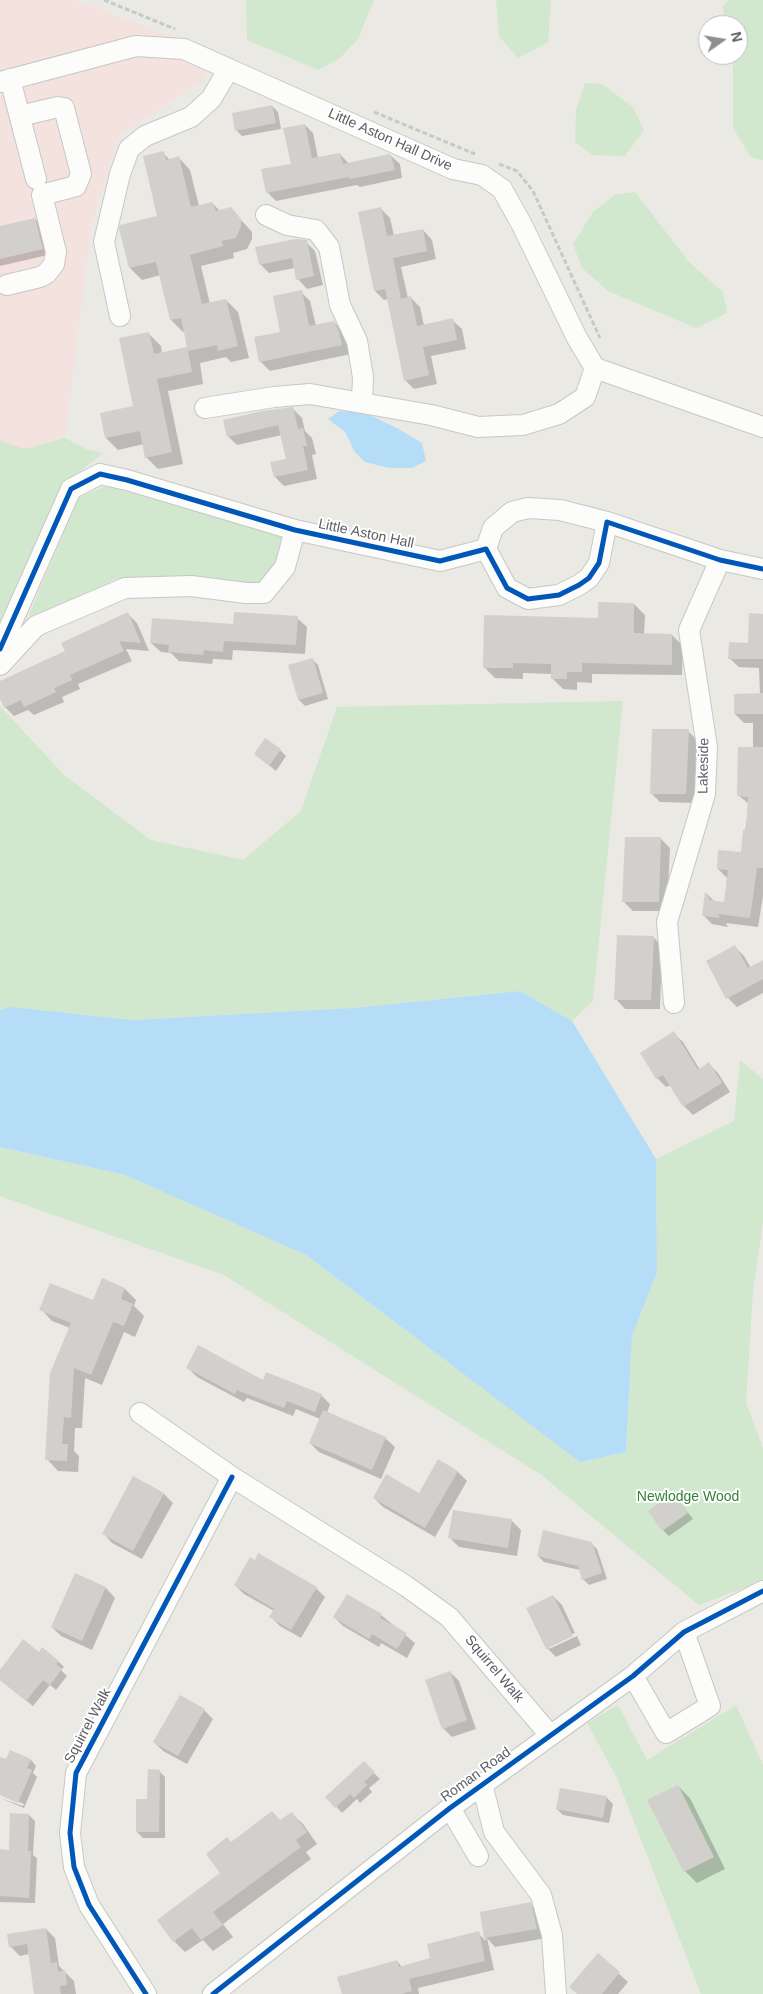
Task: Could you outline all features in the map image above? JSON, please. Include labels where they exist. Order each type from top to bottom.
[{"type":"street","name":"Little Aston Hall Drive","points":[[3,81],[136,46],[184,49],[453,169],[482,175],[502,189],[521,222],[573,330],[595,368]]},
{"type":"street","points":[[120,316],[104,242],[120,174],[129,149],[145,136],[191,117],[211,99],[229,69]]},
{"type":"street","points":[[3,81],[20,116],[36,179]]},
{"type":"street","points":[[7,285],[40,277],[47,273],[54,264],[56,252],[42,196],[76,186],[81,174],[64,108],[58,107],[20,116]]},
{"type":"street","points":[[266,215],[287,225],[316,230],[329,247],[340,304],[357,341],[363,377],[362,402]]},
{"type":"street","points":[[205,408],[274,397],[310,394],[431,415],[478,427],[523,425],[559,414],[585,397],[595,368],[763,427]]},
{"type":"street","name":"Little Aston Hall","points":[[0,649],[71,489],[100,474],[127,480],[295,530],[440,561],[486,549]]},
{"type":"street","points":[[607,522],[599,563],[589,578],[559,595],[528,598],[507,588],[486,549],[493,528],[512,512],[528,508],[560,510],[607,522],[720,560],[763,569]]},
{"type":"street","points":[[0,665],[36,626],[125,588],[191,586],[246,593],[264,593],[285,567],[295,530]]},
{"type":"street","name":"Lakeside","points":[[674,1003],[667,922],[705,794],[706,775],[707,747],[689,630],[720,560]]},
{"type":"street","name":"Squirrel Walk","points":[[140,1413],[232,1477],[406,1586],[449,1617],[550,1735]]},
{"type":"street","name":"Squirrel Walk","points":[[146,1994],[89,1904],[74,1867],[70,1833],[76,1773],[232,1477]]},
{"type":"street","name":"Roman Road","points":[[213,1994],[450,1808],[633,1676],[684,1632],[763,1591]]},
{"type":"street","points":[[633,1676],[666,1733],[710,1706],[684,1632]]},
{"type":"street","points":[[482,1784],[494,1832],[541,1895],[552,1935],[556,1994]]},
{"type":"street","points":[[450,1808],[478,1856]]},
{"type":"shaded area","points":[[0,0],[74,0],[208,50],[205,79],[118,136],[91,227],[65,438],[25,449],[0,441]]},
{"type":"green space","points":[[246,0],[374,0],[358,39],[340,58],[318,70],[247,40]]},
{"type":"green space","points":[[496,0],[551,0],[548,42],[518,58],[499,36]]},
{"type":"green space","points":[[730,0],[763,0],[763,160],[751,157],[733,128],[733,65],[748,65],[748,15],[725,15],[722,7]]},
{"type":"green space","points":[[585,83],[602,84],[633,107],[644,130],[625,156],[593,155],[575,142],[576,110]]},
{"type":"green space","points":[[635,192],[689,262],[723,292],[727,313],[696,328],[608,291],[582,268],[573,244],[593,212],[615,195]]},
{"type":"green space","points":[[65,438],[86,449],[103,453],[67,482],[7,608],[0,629],[0,441],[25,449]]},
{"type":"green space","points":[[107,486],[286,537],[273,571],[255,587],[181,578],[116,579],[34,618],[29,615],[79,497]]},
{"type":"green space","points":[[623,701],[593,1001],[572,1021],[520,991],[352,1008],[133,1020],[11,1007],[0,1010],[0,706],[64,775],[151,840],[243,860],[301,811],[337,707]]},
{"type":"green space","name":"Newlodge Wood","points":[[740,1060],[763,1079],[763,1222],[753,1291],[746,1403],[763,1448],[763,1581],[699,1605],[540,1474],[224,1275],[0,1196],[0,1147],[125,1175],[306,1255],[580,1462],[626,1452],[632,1336],[657,1272],[656,1159],[734,1121]]},
{"type":"green space","points":[[618,1705],[647,1760],[736,1705],[763,1765],[763,1994],[701,1994],[617,1778],[587,1723]]},
{"type":"water","points":[[339,411],[365,413],[397,428],[422,443],[426,461],[412,468],[389,468],[365,462],[355,452],[345,432],[328,419]]},
{"type":"water","points":[[520,991],[572,1021],[656,1159],[657,1272],[632,1336],[626,1452],[580,1462],[306,1255],[125,1175],[0,1147],[0,1010],[11,1007],[133,1020],[352,1008]]},
{"type":"building","points":[[272,105],[276,123],[235,131],[232,113]]},
{"type":"building","points":[[305,124],[312,158],[340,153],[343,164],[389,154],[391,155],[395,170],[266,193],[261,169],[291,164],[283,128]]},
{"type":"building","points":[[164,151],[166,160],[179,156],[191,207],[212,202],[216,211],[231,207],[241,219],[241,226],[236,238],[222,241],[223,246],[190,255],[202,304],[226,299],[238,346],[218,351],[217,345],[188,351],[192,372],[157,379],[172,452],[145,458],[140,431],[105,438],[100,413],[133,406],[119,338],[149,332],[154,354],[187,347],[181,318],[170,320],[156,262],[129,268],[119,229],[120,225],[157,216],[143,156]]},
{"type":"building","points":[[381,207],[387,236],[423,229],[427,251],[393,258],[401,299],[411,296],[417,326],[453,318],[457,340],[423,347],[429,375],[404,381],[385,289],[374,291],[358,212]]},
{"type":"building","points":[[35,218],[43,249],[0,259],[0,226]]},
{"type":"building","points":[[296,239],[307,240],[314,276],[296,280],[292,258],[259,265],[255,247]]},
{"type":"building","points":[[302,290],[309,326],[334,321],[342,345],[259,362],[254,337],[280,332],[273,296]]},
{"type":"building","points":[[293,407],[298,429],[303,428],[307,446],[303,446],[308,470],[274,477],[270,462],[286,459],[278,425],[227,437],[223,420],[262,411]]},
{"type":"building","points":[[598,602],[634,603],[634,633],[672,634],[672,665],[582,663],[582,672],[567,672],[567,679],[551,679],[551,664],[513,663],[513,668],[483,668],[484,615],[598,618]]},
{"type":"building","points":[[128,612],[141,643],[119,641],[124,651],[70,675],[72,680],[54,688],[56,692],[24,707],[21,700],[4,708],[0,699],[0,681],[65,651],[61,643]]},
{"type":"building","points":[[234,612],[298,616],[296,645],[224,641],[223,652],[204,650],[203,655],[168,652],[169,645],[150,643],[152,618],[233,624]]},
{"type":"building","points":[[749,613],[763,614],[763,659],[728,659],[729,642],[748,643]]},
{"type":"building","points":[[313,658],[323,693],[298,700],[288,665]]},
{"type":"building","points":[[763,693],[763,714],[734,714],[734,694]]},
{"type":"building","points":[[652,729],[689,729],[686,794],[650,794]]},
{"type":"building","points":[[265,738],[281,749],[269,766],[254,754]]},
{"type":"building","points":[[738,747],[763,747],[763,868],[757,868],[750,918],[718,914],[720,918],[702,916],[705,891],[710,900],[724,902],[728,870],[717,869],[718,850],[741,852],[743,830],[746,830],[748,797],[737,796]]},
{"type":"building","points":[[625,837],[661,837],[659,902],[622,902]]},
{"type":"building","points":[[617,935],[654,936],[651,1000],[614,1000]]},
{"type":"building","points":[[735,945],[748,968],[763,960],[763,979],[726,999],[706,961]]},
{"type":"building","points":[[674,1031],[698,1070],[709,1062],[722,1083],[683,1107],[663,1075],[656,1079],[640,1053]]},
{"type":"building","points":[[102,1278],[125,1288],[121,1299],[133,1304],[124,1326],[113,1322],[91,1375],[74,1368],[71,1418],[64,1417],[62,1444],[68,1444],[67,1461],[45,1460],[50,1373],[71,1323],[39,1310],[50,1283],[93,1300]]},
{"type":"building","points":[[198,1345],[263,1380],[266,1372],[322,1394],[315,1412],[287,1401],[284,1408],[237,1390],[235,1394],[186,1368]]},
{"type":"building","points":[[323,1410],[386,1437],[372,1470],[309,1443]]},
{"type":"building","points":[[438,1459],[458,1471],[425,1528],[373,1498],[386,1474],[419,1493]]},
{"type":"building","points":[[133,1476],[164,1493],[133,1551],[102,1534]]},
{"type":"building","points":[[674,1493],[688,1513],[662,1531],[648,1511]]},
{"type":"building","points":[[453,1510],[512,1519],[508,1548],[448,1538]]},
{"type":"building","points":[[543,1530],[592,1542],[602,1573],[582,1580],[578,1566],[537,1556]]},
{"type":"building","points":[[258,1553],[317,1587],[291,1630],[269,1617],[274,1609],[234,1585],[250,1557],[255,1560]]},
{"type":"building","points":[[75,1573],[106,1587],[82,1641],[51,1627]]},
{"type":"building","points":[[347,1594],[382,1614],[380,1618],[407,1633],[397,1649],[372,1634],[369,1639],[333,1617]]},
{"type":"building","points":[[553,1595],[573,1636],[546,1649],[526,1608]]},
{"type":"building","points":[[23,1639],[39,1652],[42,1647],[59,1661],[56,1664],[62,1669],[50,1685],[43,1680],[26,1701],[0,1680],[0,1670]]},
{"type":"building","points":[[450,1671],[467,1720],[442,1729],[425,1680]]},
{"type":"building","points":[[180,1695],[205,1709],[178,1756],[153,1742]]},
{"type":"building","points":[[10,1750],[31,1759],[27,1768],[32,1770],[18,1803],[0,1795],[0,1757],[6,1759]]},
{"type":"building","points":[[364,1761],[375,1772],[364,1782],[367,1785],[354,1798],[350,1794],[335,1808],[325,1797]]},
{"type":"building","points":[[148,1769],[160,1770],[159,1832],[136,1832],[136,1799],[147,1799]]},
{"type":"building","points":[[678,1785],[714,1857],[684,1872],[647,1800]]},
{"type":"building","points":[[560,1788],[607,1796],[603,1818],[556,1809]]},
{"type":"building","points":[[272,1811],[280,1820],[292,1812],[307,1832],[296,1840],[301,1847],[213,1912],[223,1925],[201,1940],[192,1928],[173,1942],[157,1920],[220,1873],[206,1854],[227,1837],[231,1842]]},
{"type":"building","points":[[10,1813],[29,1814],[28,1851],[31,1851],[29,1898],[0,1896],[0,1849],[9,1850]]},
{"type":"building","points":[[531,1902],[537,1929],[484,1938],[480,1912]]},
{"type":"building","points":[[46,1928],[51,1963],[57,1962],[58,1972],[65,1970],[67,1985],[60,1986],[61,1994],[34,1994],[27,1944],[9,1947],[7,1934]]},
{"type":"building","points":[[479,1931],[485,1961],[409,1979],[412,1991],[401,1994],[342,1994],[337,1977],[397,1960],[399,1967],[430,1958],[427,1944]]},
{"type":"building","points":[[598,1953],[620,1972],[602,1994],[577,1994],[569,1987]]},
{"type":"cycle path","points":[[0,649],[71,489],[100,474],[127,480],[295,530],[440,561],[486,549],[507,588],[528,599],[559,595],[589,578],[599,563],[607,522],[720,560],[763,569]]},
{"type":"cycle path","points":[[146,1994],[89,1905],[74,1867],[70,1833],[76,1773],[232,1477]]},
{"type":"cycle path","points":[[213,1994],[450,1808],[633,1676],[684,1632],[763,1591]]}]
